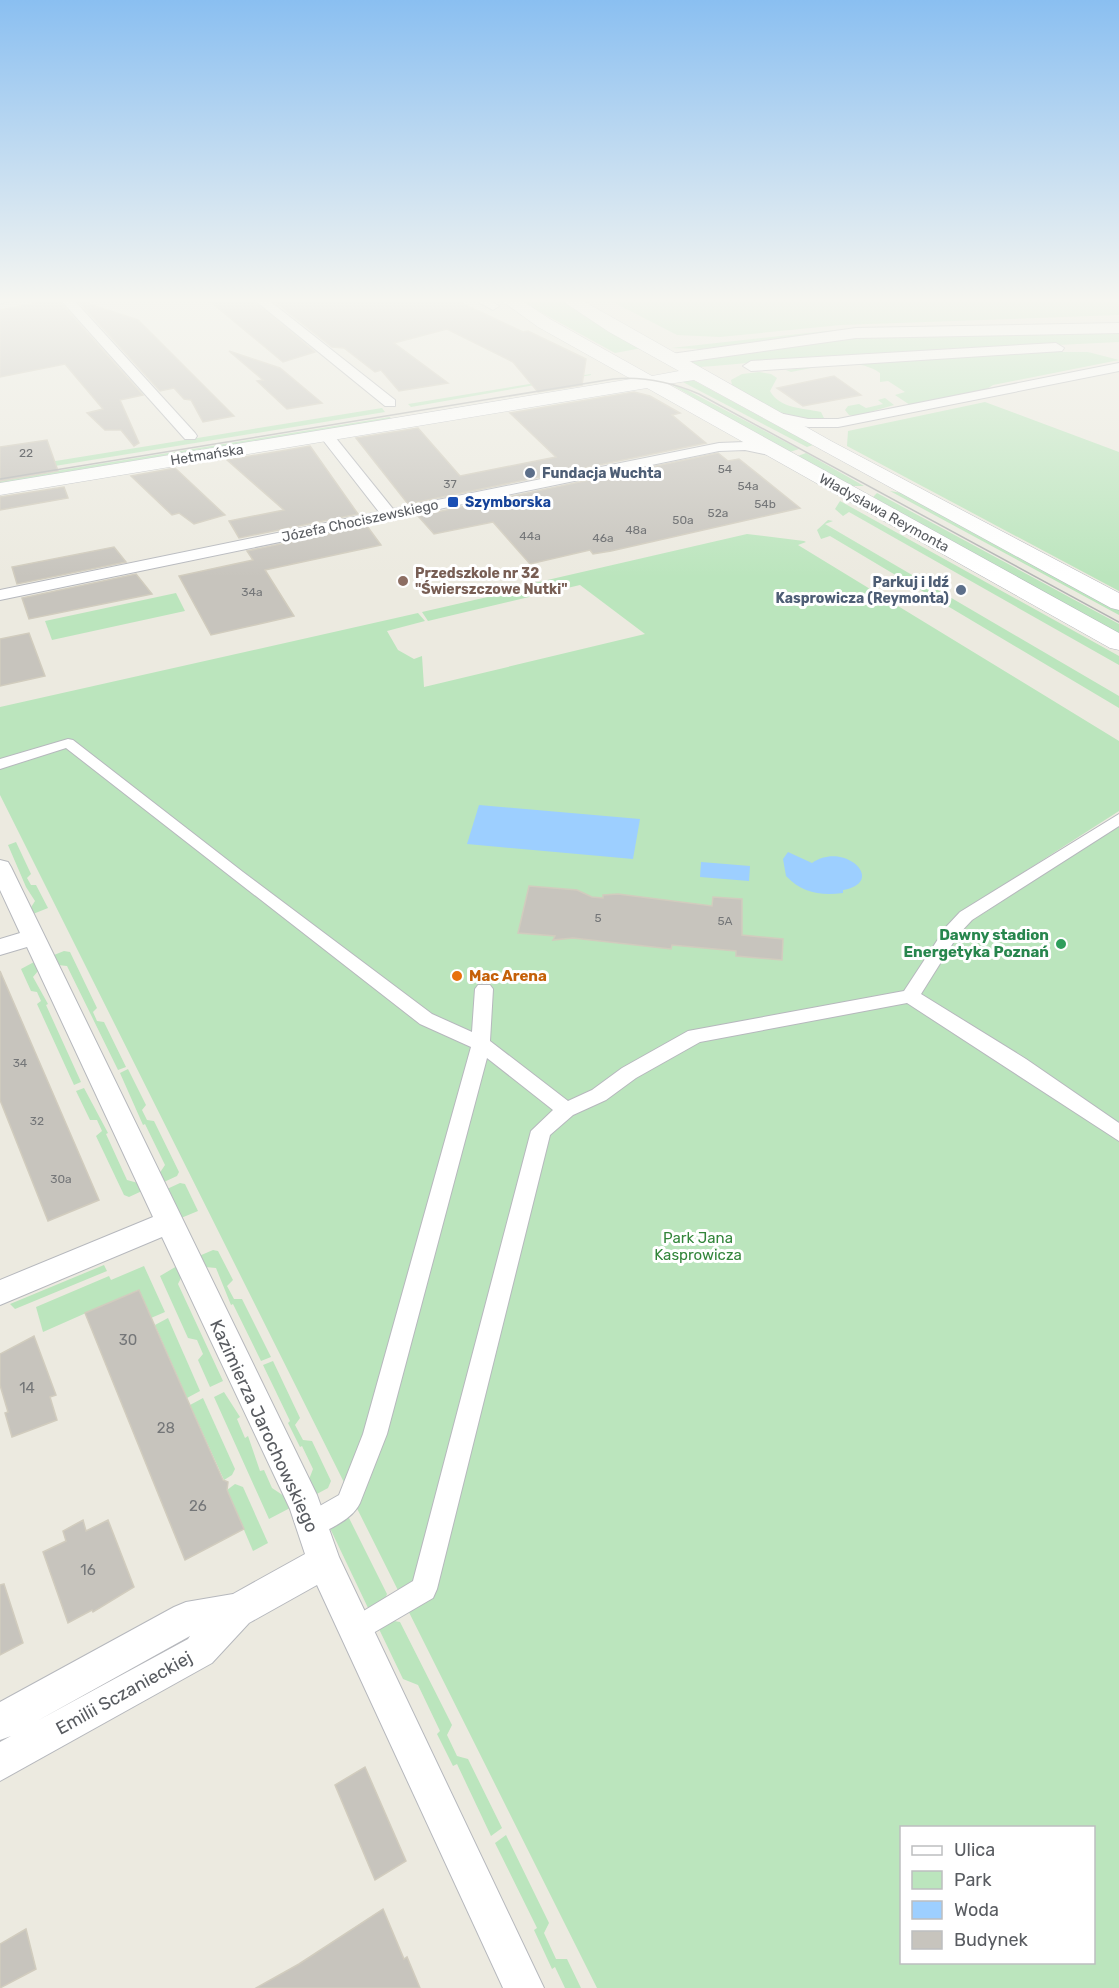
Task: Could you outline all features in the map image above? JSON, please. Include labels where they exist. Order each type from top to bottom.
[{"type":"main road","name":"Hetmańska","points":[[0,489],[408,422],[558,391]]},
{"type":"main road","name":"Władysława Reymonta","points":[[688,391],[731,427],[1119,643]]},
{"type":"main road","name":"Władysława Reymonta","points":[[728,391],[1119,603]]},
{"type":"main road","points":[[367,407],[413,400]]},
{"type":"main road","points":[[390,403],[408,422]]},
{"type":"main road","name":"Hetmańska","points":[[168,439],[210,432]]},
{"type":"main road","points":[[850,493],[882,486],[887,479]]},
{"type":"street","points":[[149,391],[190,436]]},
{"type":"street","points":[[375,391],[390,403]]},
{"type":"street","points":[[774,416],[808,423],[838,423],[1000,391]]},
{"type":"street","points":[[820,442],[817,438],[819,431],[838,423]]},
{"type":"street","points":[[719,447],[734,439],[736,435],[731,427]]},
{"type":"street","points":[[326,435],[389,515]]},
{"type":"street","name":"Józefa Chociszewskiego","points":[[0,595],[719,447],[745,446],[774,452]]},
{"type":"street","points":[[0,764],[69,743],[237,876],[426,1019],[481,1044],[566,1110]]},
{"type":"street","points":[[910,996],[952,931],[966,916],[1119,819]]},
{"type":"street","name":"Kazimierza Jarochowskiego","points":[[0,867],[311,1524],[324,1562],[524,1988]]},
{"type":"street","points":[[0,946],[33,938]]},
{"type":"street","points":[[311,1524],[348,1503],[375,1434],[481,1044],[484,989]]},
{"type":"street","points":[[356,1630],[424,1589],[541,1131],[566,1110],[599,1095],[629,1073],[695,1036],[910,996],[1018,1064],[1119,1133]]},
{"type":"street","points":[[0,1293],[169,1222]]},
{"type":"street","name":"Emilii Sczanieckiej","points":[[0,1762],[200,1651],[237,1611],[324,1562]]},
{"type":"street","name":"Emilii Sczanieckiej","points":[[0,1722],[186,1619],[237,1611]]},
{"type":"green space","points":[[489,391],[502,391],[411,407],[408,404]]},
{"type":"green space","points":[[682,391],[688,391],[799,449],[787,453]]},
{"type":"green space","points":[[700,391],[713,391],[813,445],[807,447]]},
{"type":"green space","points":[[741,391],[770,391],[780,401],[792,407],[821,412],[824,418],[801,420],[764,405]]},
{"type":"green space","points":[[903,391],[984,391],[910,405],[895,395],[905,392]]},
{"type":"green space","points":[[885,398],[894,405],[856,416],[849,415],[845,410],[848,406],[859,404],[866,408],[883,404],[878,400]]},
{"type":"green space","points":[[985,402],[1119,452],[1119,591],[847,446],[848,431]]},
{"type":"green space","points":[[382,408],[385,412],[0,475],[0,470]]},
{"type":"green space","points":[[390,417],[392,421],[0,485],[0,480]]},
{"type":"green space","points":[[806,453],[864,486],[849,486],[795,457]]},
{"type":"green space","points":[[890,491],[902,493],[1119,610],[1119,615]]},
{"type":"green space","points":[[877,493],[1119,624],[1119,636],[873,497]]},
{"type":"green space","points":[[840,501],[1119,656],[1119,665],[849,512],[843,516],[835,509]]},
{"type":"green space","points":[[828,520],[833,521],[825,524],[1119,696],[1119,708],[830,536],[821,539],[817,530]]},
{"type":"green space","name":"Park Jana Kasprowicza","points":[[747,534],[804,541],[806,542],[798,545],[1119,741],[1119,811],[958,914],[970,922],[1119,825],[1119,1988],[597,1988],[0,795],[0,707],[418,613],[425,621],[387,631],[398,650],[414,659],[422,656],[424,687],[645,634],[580,585],[428,621],[422,612],[505,593],[517,587]]},
{"type":"green space","points":[[176,593],[185,611],[52,640],[45,621]]},
{"type":"green space","points":[[16,842],[31,874],[27,878],[31,885],[36,885],[48,908],[33,914],[30,909],[35,901],[26,887],[8,845]]},
{"type":"green space","points":[[64,951],[70,952],[97,1008],[93,1012],[97,1021],[104,1022],[126,1067],[118,1070],[67,966],[58,965],[54,955]]},
{"type":"green space","points":[[34,962],[38,971],[33,977],[48,1004],[46,1005],[81,1082],[74,1085],[37,1004],[41,1001],[37,992],[31,991],[21,969]]},
{"type":"green space","points":[[128,1069],[146,1105],[142,1110],[147,1120],[154,1121],[179,1172],[177,1176],[164,1182],[159,1174],[165,1165],[145,1124],[143,1125],[120,1073]]},
{"type":"green space","points":[[84,1088],[108,1133],[106,1134],[127,1180],[138,1183],[142,1191],[129,1197],[124,1195],[96,1136],[102,1131],[97,1120],[90,1120],[76,1091]]},
{"type":"green space","points":[[180,1183],[185,1184],[198,1211],[181,1218],[167,1189]]},
{"type":"green space","points":[[213,1250],[218,1251],[233,1280],[227,1286],[234,1299],[242,1299],[271,1357],[261,1361],[233,1304],[231,1305],[216,1268],[205,1267],[199,1256]]},
{"type":"green space","points":[[104,1265],[107,1271],[15,1309],[10,1304]]},
{"type":"green space","points":[[144,1266],[165,1312],[151,1318],[138,1290],[43,1332],[36,1307],[109,1276],[111,1280]]},
{"type":"green space","points":[[177,1266],[182,1276],[178,1284],[223,1381],[210,1387],[198,1360],[203,1354],[197,1340],[188,1338],[160,1276]]},
{"type":"green space","points":[[168,1318],[200,1391],[187,1398],[155,1325]]},
{"type":"green space","points":[[273,1361],[300,1418],[295,1425],[303,1440],[312,1441],[331,1481],[328,1488],[315,1495],[308,1482],[313,1469],[288,1423],[290,1421],[263,1365]]},
{"type":"green space","points":[[224,1392],[240,1417],[237,1419],[245,1438],[248,1436],[260,1471],[264,1470],[272,1488],[284,1496],[290,1508],[269,1519],[214,1397]]},
{"type":"green space","points":[[203,1398],[235,1469],[232,1475],[224,1480],[190,1405]]},
{"type":"green space","points":[[235,1484],[243,1487],[268,1543],[253,1551],[227,1490]]},
{"type":"green space","points":[[347,1514],[387,1594],[384,1601],[369,1610],[328,1524]]},
{"type":"green space","points":[[394,1621],[400,1622],[452,1725],[447,1735],[457,1756],[468,1759],[502,1828],[491,1836],[457,1764],[453,1766],[437,1734],[440,1731],[418,1685],[403,1679],[379,1629]]},
{"type":"green space","points":[[506,1835],[549,1923],[544,1933],[556,1959],[567,1959],[581,1988],[565,1988],[555,1967],[552,1969],[534,1930],[537,1928],[495,1843]]},
{"type":"water","points":[[479,805],[640,819],[633,859],[467,844]]},
{"type":"water","points":[[788,852],[812,863],[824,857],[837,856],[848,859],[861,872],[862,879],[856,886],[843,890],[843,893],[827,894],[805,890],[786,876],[783,859]]},
{"type":"water","points":[[701,862],[750,866],[749,881],[700,877]]},
{"type":"building","points":[[88,391],[139,391],[143,395],[120,400],[139,443],[134,446],[121,430],[105,430],[87,413],[103,409]]},
{"type":"building","points":[[177,391],[209,391],[234,416],[203,422],[191,400],[184,399]]},
{"type":"building","points":[[267,391],[307,391],[322,403],[287,409]]},
{"type":"building","points":[[781,391],[855,391],[861,395],[803,406]]},
{"type":"building","points":[[634,392],[650,396],[680,413],[672,415],[706,443],[408,504],[356,438],[418,428],[460,476],[556,457],[510,413]]},
{"type":"building","points":[[47,440],[58,471],[0,481],[0,447]]},
{"type":"building","points":[[310,446],[358,514],[239,538],[229,521],[284,510],[227,460]]},
{"type":"building","points":[[718,453],[728,461],[739,459],[800,508],[611,551],[593,554],[590,550],[530,564],[493,522],[434,534],[418,516]]},
{"type":"building","points":[[175,468],[225,515],[194,524],[179,513],[172,515],[131,476]]},
{"type":"building","points":[[64,487],[68,498],[0,510],[0,497]]},
{"type":"building","points":[[367,526],[381,545],[265,570],[294,616],[211,635],[179,576],[253,560],[247,551]]},
{"type":"building","points":[[114,547],[126,562],[17,584],[12,567]]},
{"type":"building","points":[[136,574],[152,594],[29,619],[22,598]]},
{"type":"building","points":[[29,633],[45,676],[0,686],[0,639]]},
{"type":"building","points":[[529,886],[577,890],[592,897],[603,898],[603,895],[618,894],[712,906],[713,897],[742,899],[742,935],[783,939],[782,960],[736,956],[736,951],[672,945],[671,949],[573,938],[553,940],[555,936],[518,933]]},
{"type":"building","points":[[0,971],[99,1200],[48,1221],[0,1100]]},
{"type":"building","points":[[139,1290],[223,1480],[228,1482],[227,1490],[244,1529],[185,1560],[85,1313]]},
{"type":"building","points":[[34,1336],[56,1395],[50,1397],[57,1420],[12,1437],[0,1385],[0,1354]]},
{"type":"building","points":[[83,1520],[86,1531],[108,1520],[134,1587],[93,1612],[92,1610],[68,1623],[43,1552],[66,1541],[63,1531]]},
{"type":"building","points":[[4,1584],[23,1643],[0,1655],[0,1585]]},
{"type":"building","points":[[365,1767],[406,1861],[375,1880],[335,1785]]},
{"type":"building","points":[[383,1909],[404,1959],[407,1957],[420,1988],[256,1988],[299,1964]]},
{"type":"building","points":[[26,1929],[36,1969],[0,1988],[0,1944]]},
{"type":"tram line","points":[[0,479],[541,391]]},
{"type":"tram line","points":[[691,391],[1119,622]]},
{"type":"place","name":"Fundacja Wuchta","points":[[530,473]]},
{"type":"place","name":"Szymborska","points":[[453,502]]},
{"type":"place","name":"Przedszkole nr 32 \"Świerszczowe Nutki\"","points":[[403,581]]},
{"type":"place","name":"Parkuj i Idź Kasprowicza (Reymonta)","points":[[961,590]]},
{"type":"place","name":"Dawny stadion Energetyka Poznań","points":[[1061,944]]},
{"type":"place","name":"Mac Arena","points":[[457,976]]}]
